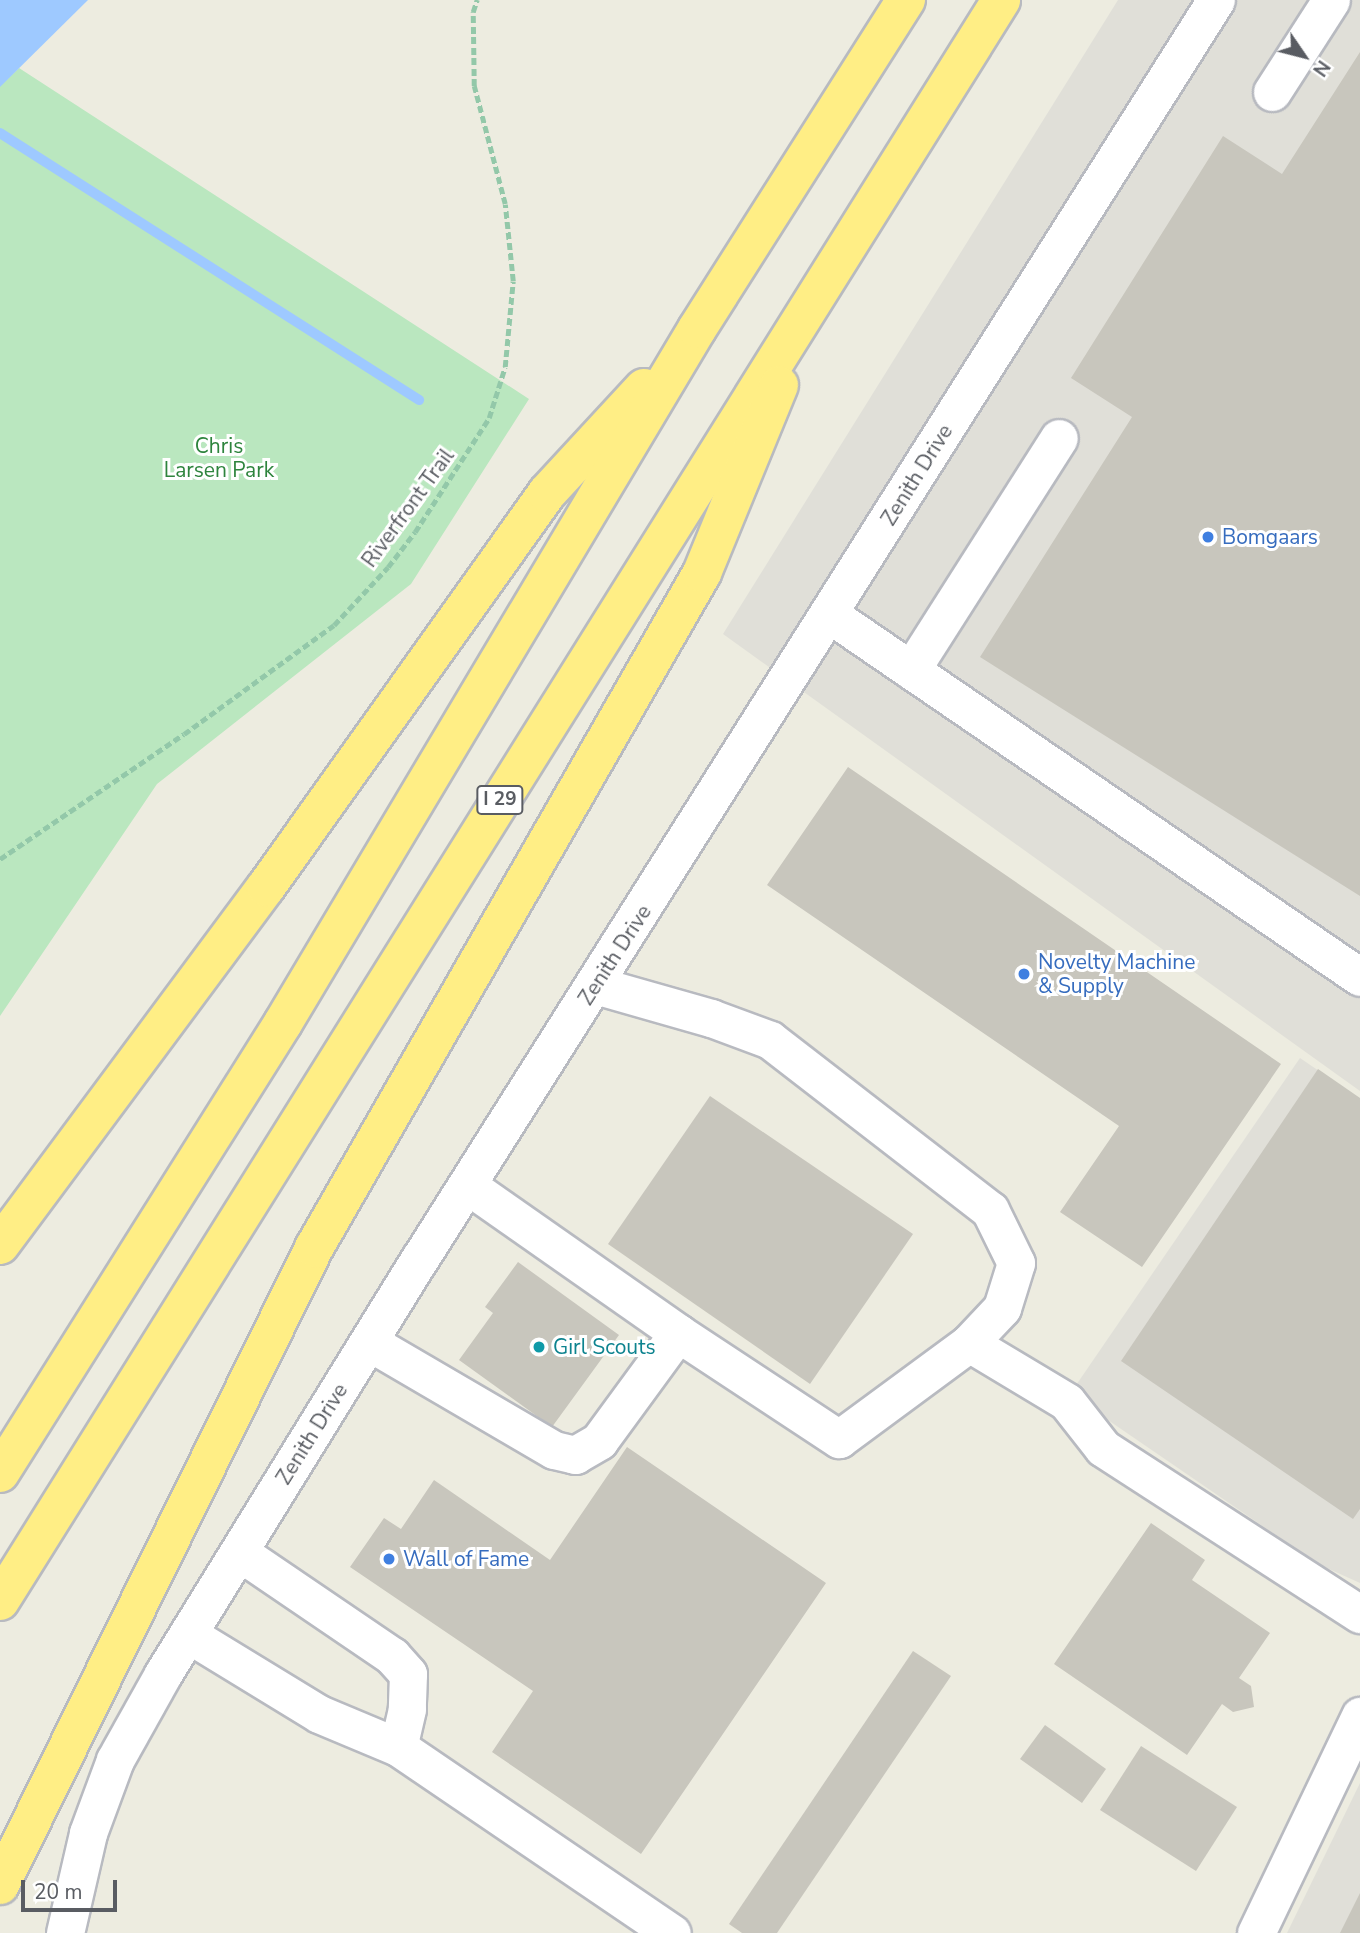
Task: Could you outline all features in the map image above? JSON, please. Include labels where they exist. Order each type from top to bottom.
[{"type":"highway","points":[[0,1473],[283,1023],[698,329],[905,0]]},
{"type":"highway","name":"I 29","points":[[0,1601],[1001,0]]},
{"type":"highway","points":[[0,1885],[314,1248],[702,573],[820,286]]},
{"type":"highway","points":[[0,1245],[266,887],[547,493],[698,329]]},
{"type":"street","name":"Zenith Drive","points":[[65,1933],[88,1833],[115,1760],[188,1634],[467,1185],[1216,0]]},
{"type":"street","points":[[1272,92],[1331,0]]},
{"type":"street","points":[[911,670],[1059,438]]},
{"type":"street","points":[[830,614],[1360,977]]},
{"type":"street","points":[[467,1185],[678,1333],[839,1439],[968,1343],[1002,1308],[1016,1263],[990,1210],[769,1040],[711,1018],[595,985]]},
{"type":"street","points":[[369,1342],[554,1450],[575,1455],[599,1441],[678,1333]]},
{"type":"street","points":[[968,1343],[1067,1402],[1103,1448],[1360,1614]]},
{"type":"street","points":[[239,1552],[392,1656],[408,1674],[407,1709],[398,1747]]},
{"type":"street","points":[[188,1634],[319,1714],[398,1747],[672,1933]]},
{"type":"street","points":[[1256,1933],[1360,1716]]},
{"type":"path","name":"Riverfront Trail","points":[[0,859],[184,734],[334,625],[401,549],[489,418],[505,367],[513,281],[505,204],[474,86],[473,12],[477,0]]},
{"type":"shaded area","points":[[1118,0],[1360,0],[1360,1091],[723,634]]},
{"type":"shaded area","points":[[1300,1058],[1360,1099],[1360,1583],[1318,1564],[1070,1394]]},
{"type":"shaded area","points":[[1360,1783],[1360,1933],[1287,1933]]},
{"type":"green space","name":"Chris Larsen Park","points":[[19,68],[529,399],[411,584],[157,784],[0,1016],[0,86]]},
{"type":"water","points":[[0,0],[88,0],[0,87]]},
{"type":"building","name":"Bomgaars","points":[[1360,52],[1360,896],[980,657],[1132,417],[1071,378],[1223,136],[1282,174]]},
{"type":"building","name":"Novelty Machine & Supply","points":[[848,767],[1281,1064],[1142,1267],[1060,1212],[1119,1126],[767,885]]},
{"type":"building","points":[[1318,1069],[1360,1098],[1360,1509],[1353,1519],[1121,1361]]},
{"type":"building","points":[[710,1096],[913,1234],[810,1384],[608,1244]]},
{"type":"building","name":"Girl Scouts","points":[[518,1262],[619,1335],[552,1427],[459,1360],[493,1313],[485,1307]]},
{"type":"building","points":[[627,1447],[826,1583],[641,1854],[492,1752],[533,1691],[350,1567],[384,1518],[401,1529],[434,1480],[550,1560]]},
{"type":"building","points":[[1151,1523],[1205,1560],[1192,1580],[1270,1633],[1239,1678],[1251,1686],[1254,1707],[1233,1712],[1222,1704],[1187,1755],[1054,1664]]},
{"type":"building","points":[[913,1651],[951,1676],[777,1933],[742,1933],[729,1924]]},
{"type":"building","points":[[1045,1725],[1106,1769],[1082,1803],[1020,1759]]},
{"type":"building","points":[[1141,1746],[1237,1807],[1196,1871],[1100,1810]]},
{"type":"building","points":[[1360,1893],[1360,1933],[1340,1933]]},
{"type":"waterway","points":[[0,133],[419,400]]},
{"type":"place","name":"Bomgaars","points":[[1208,537]]},
{"type":"place","name":"Novelty Machine & Supply","points":[[1024,974]]},
{"type":"place","name":"Girl Scouts","points":[[539,1347]]},
{"type":"place","name":"Wall of Fame","points":[[389,1559]]}]
